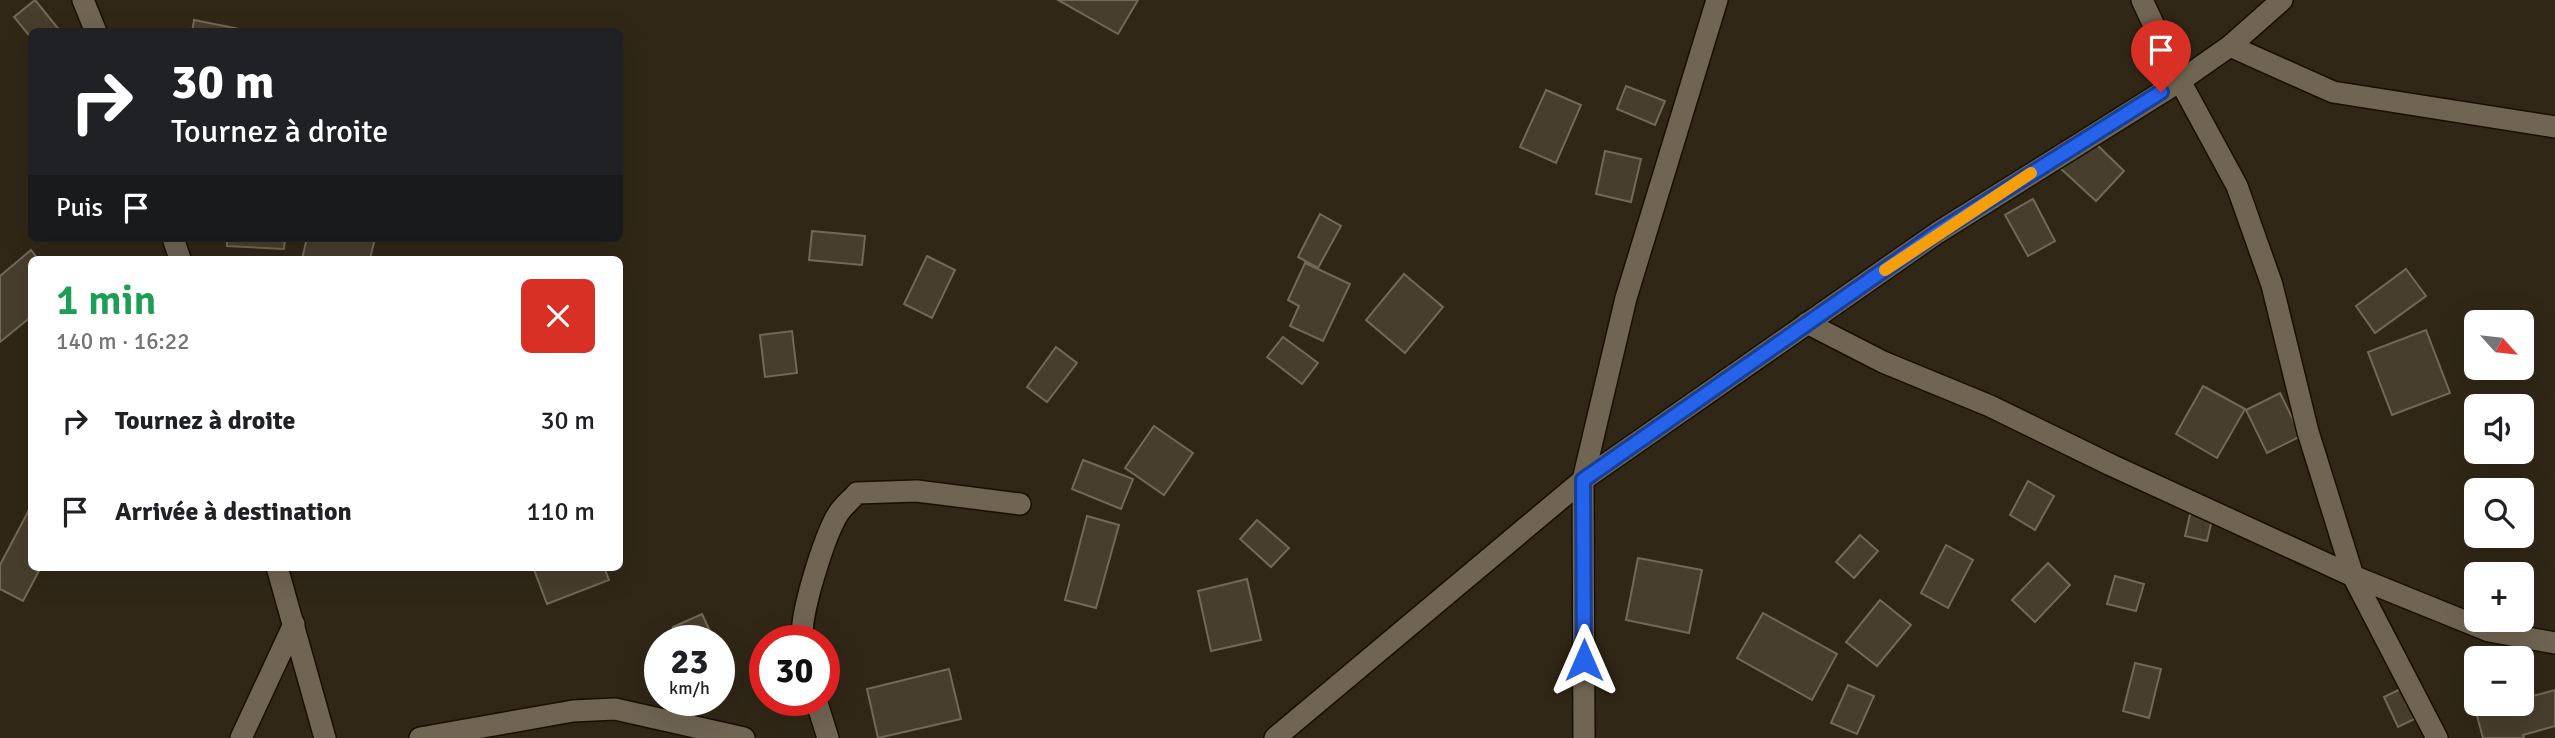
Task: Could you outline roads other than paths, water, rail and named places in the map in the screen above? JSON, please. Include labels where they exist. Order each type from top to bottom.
[{"type":"street","points":[[83,0],[94,28]]},
{"type":"street","points":[[1584,738],[1583,480],[1626,298],[1717,0]]},
{"type":"street","points":[[2142,0],[2180,81],[2237,186],[2272,285],[2308,432],[2353,576],[2437,738]]},
{"type":"street","points":[[1275,738],[1583,480],[1937,233],[2180,81],[2230,46],[2282,0]]},
{"type":"street","points":[[2230,46],[2333,92],[2555,127]]},
{"type":"street","points":[[1807,323],[1883,362],[1990,406],[2111,466],[2353,576],[2489,631],[2555,643]]},
{"type":"street","points":[[801,625],[838,514],[857,493],[917,491],[1020,504]]},
{"type":"street","points":[[278,571],[325,738]]},
{"type":"street","points":[[241,738],[294,624]]},
{"type":"street","points":[[420,738],[573,710],[615,709],[744,738]]},
{"type":"street","points":[[821,716],[828,738]]}]
